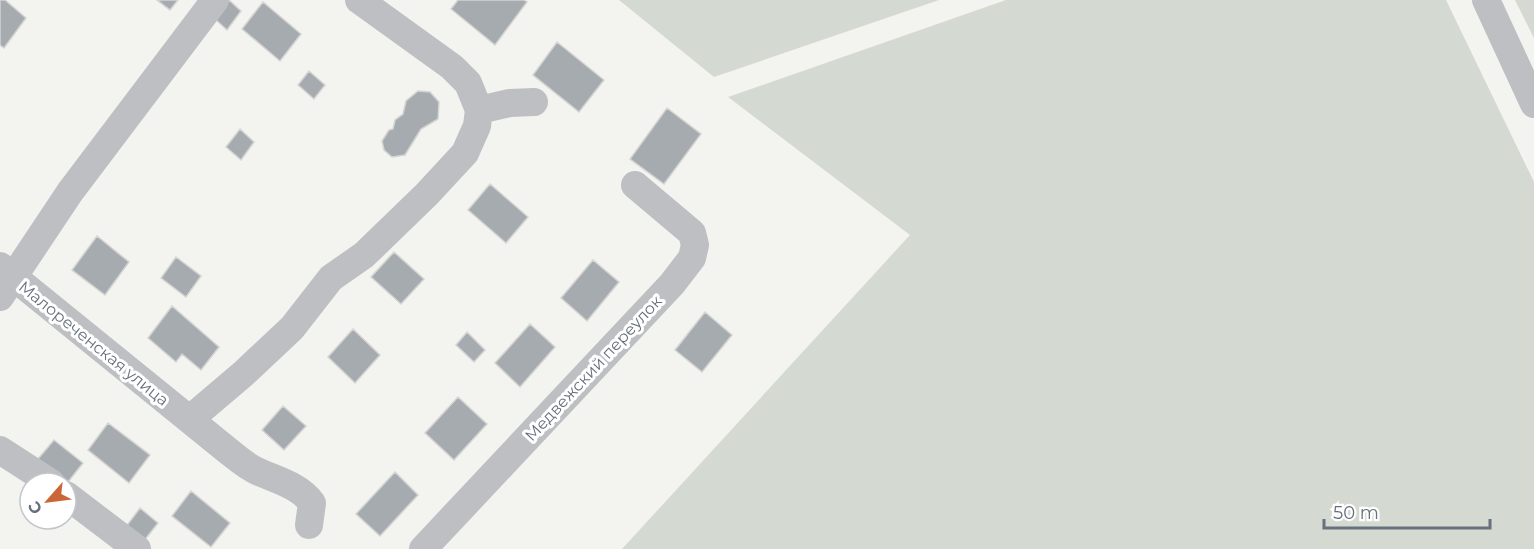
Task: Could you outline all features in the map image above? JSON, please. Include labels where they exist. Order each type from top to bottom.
[{"type":"street","points":[[5,280],[215,0]]},
{"type":"street","points":[[190,419],[292,328],[331,278],[364,255],[427,194],[465,153],[477,126],[479,110],[468,83],[452,67],[359,0]]},
{"type":"street","points":[[1486,0],[1534,104]]},
{"type":"street","points":[[479,110],[534,102]]},
{"type":"street","name":"Медвежский переулок","points":[[423,549],[653,305],[692,258],[695,245],[692,233],[635,185]]},
{"type":"street","name":"Малореченская улица","points":[[5,280],[256,471],[288,484],[308,498],[312,503],[309,525]]},
{"type":"street","points":[[0,450],[32,471]]},
{"type":"street","points":[[78,504],[137,549]]},
{"type":"shaded area","points":[[619,0],[939,0],[714,77]]},
{"type":"shaded area","points":[[1006,0],[1446,0],[1534,182],[1534,549],[622,549],[910,235],[728,97]]},
{"type":"shaded area","points":[[1515,0],[1534,0],[1534,38]]},
{"type":"building","points":[[0,0],[5,0],[26,18],[4,48],[0,45]]},
{"type":"building","points":[[157,0],[178,0],[170,10]]},
{"type":"building","points":[[229,0],[241,11],[227,30],[215,19]]},
{"type":"building","points":[[458,0],[524,0],[527,2],[495,45],[451,9]]},
{"type":"building","points":[[263,2],[301,34],[280,61],[242,29]]},
{"type":"building","points":[[557,42],[604,80],[579,112],[533,75]]},
{"type":"building","points":[[309,71],[325,85],[314,99],[298,85]]},
{"type":"building","points":[[418,91],[430,92],[439,102],[438,119],[421,129],[405,155],[392,157],[384,150],[382,141],[389,130],[393,129],[395,120],[403,114],[406,101]]},
{"type":"building","points":[[667,108],[701,134],[664,184],[630,159]]},
{"type":"building","points":[[240,129],[254,142],[241,160],[226,147]]},
{"type":"building","points":[[490,184],[528,217],[506,243],[468,210]]},
{"type":"building","points":[[97,236],[129,262],[105,295],[72,270]]},
{"type":"building","points":[[394,252],[424,279],[401,304],[371,277]]},
{"type":"building","points":[[176,257],[201,276],[186,297],[161,278]]},
{"type":"building","points":[[593,260],[619,282],[587,321],[561,298]]},
{"type":"building","points":[[172,306],[219,347],[201,370],[182,354],[176,362],[148,338]]},
{"type":"building","points":[[705,312],[732,335],[702,372],[675,350]]},
{"type":"building","points":[[530,324],[555,347],[520,387],[495,363]]},
{"type":"building","points":[[353,329],[380,355],[355,383],[328,357]]},
{"type":"building","points":[[467,332],[485,350],[474,362],[456,345]]},
{"type":"building","points":[[458,397],[487,424],[454,460],[425,433]]},
{"type":"building","points":[[283,406],[306,426],[284,450],[262,430]]},
{"type":"building","points":[[108,423],[150,455],[129,483],[88,450]]},
{"type":"building","points":[[54,440],[83,463],[77,471],[54,471],[38,459]]},
{"type":"building","points":[[395,472],[418,495],[380,536],[356,514]]},
{"type":"building","points":[[191,491],[230,523],[211,547],[172,516]]},
{"type":"building","points":[[140,508],[158,523],[143,542],[125,528]]}]
